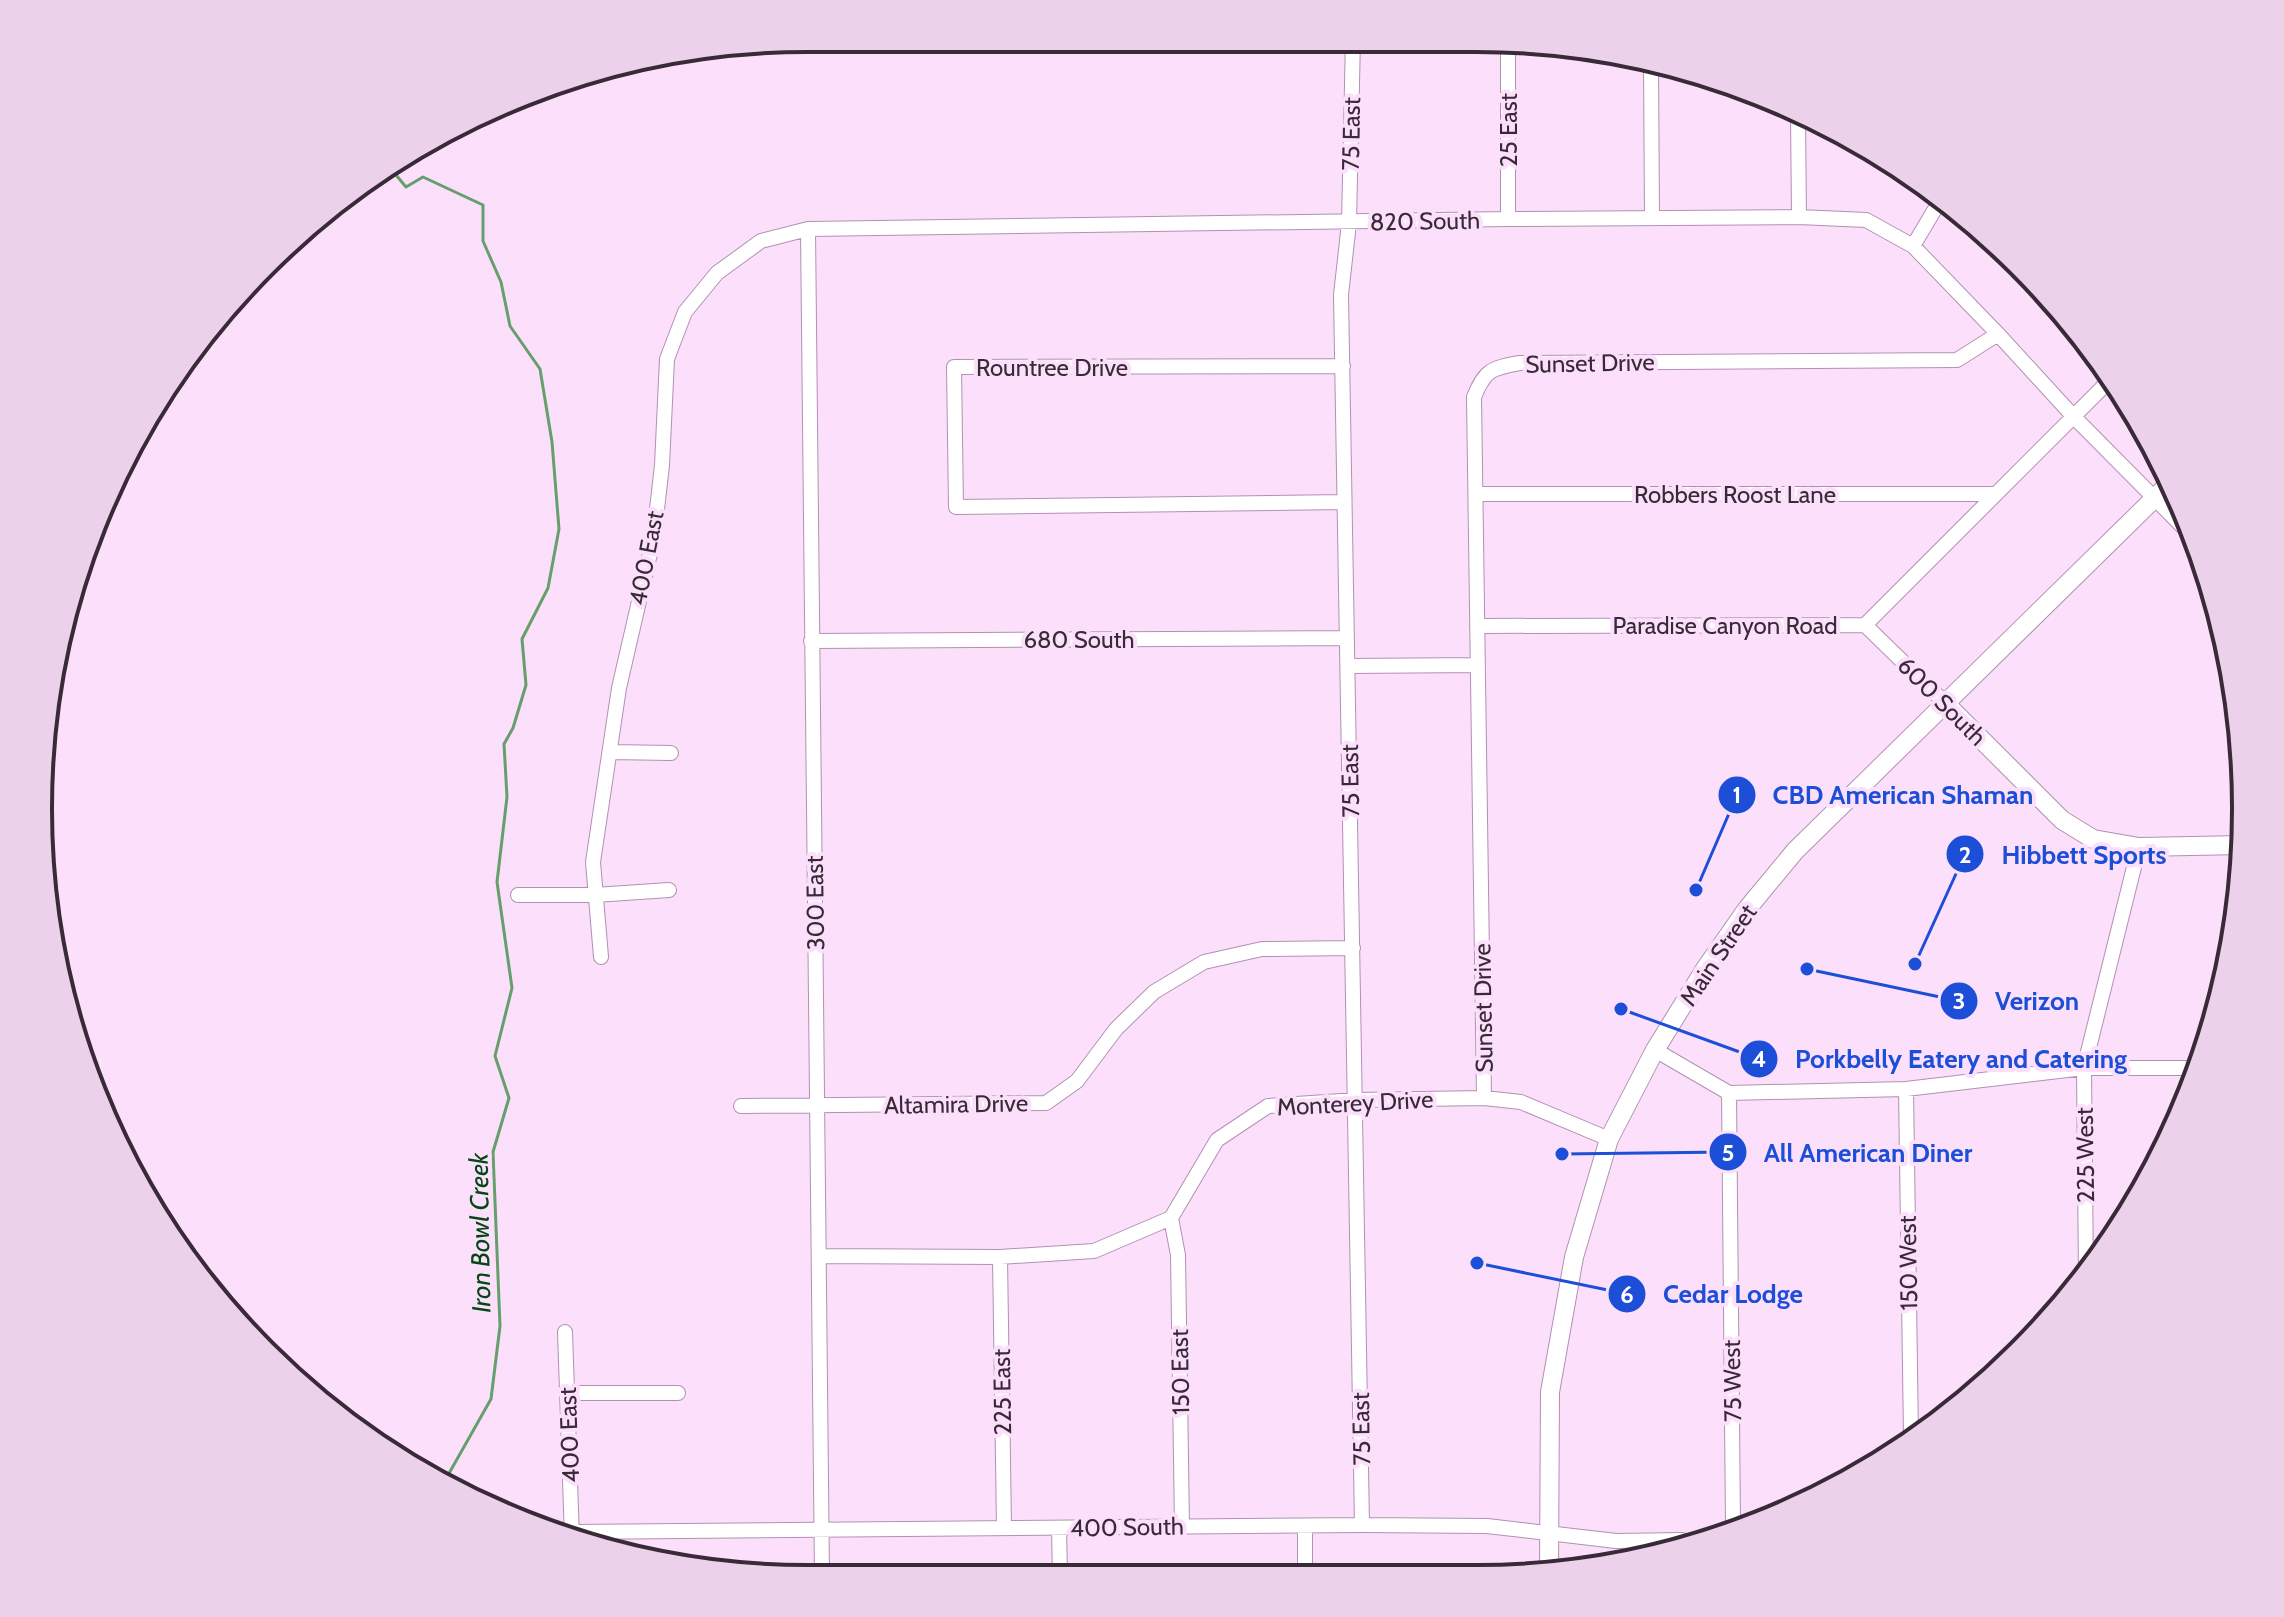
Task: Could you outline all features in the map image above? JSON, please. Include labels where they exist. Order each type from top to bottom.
[{"type":"main road","name":"Main Street","points":[[1549,1561],[1550,1392],[1574,1257],[1609,1139],[1655,1050],[1747,909],[1795,851],[2162,491]]},
{"type":"main road","name":"600 South","points":[[1945,703],[2062,820],[2093,839],[2139,847],[2231,845]]},
{"type":"street","name":"75 East","points":[[1353,52],[1349,223],[1341,295],[1362,1525]]},
{"type":"street","name":"25 East","points":[[1508,53],[1508,219]]},
{"type":"street","points":[[1651,73],[1652,218]]},
{"type":"street","points":[[1798,125],[1799,217]]},
{"type":"street","points":[[1913,246],[1936,208]]},
{"type":"street","name":"820 South","points":[[808,229],[1508,219],[1799,217],[1866,220],[1913,246],[1998,334]]},
{"type":"street","name":"300 East","points":[[808,229],[822,1565]]},
{"type":"street","name":"400 East","points":[[601,957],[593,862],[619,688],[654,536],[662,465],[667,359],[685,312],[717,273],[761,241],[808,229]]},
{"type":"street","points":[[1998,334],[2073,416],[2173,516]]},
{"type":"street","name":"Sunset Drive","points":[[1484,1098],[1474,397],[1482,377],[1496,367],[1520,363],[1957,360],[1998,334]]},
{"type":"street","name":"Rountree Drive","points":[[1343,366],[954,367],[953,396],[956,507],[1344,502]]},
{"type":"street","name":"Paradise Canyon Road","points":[[1477,626],[1865,625],[2104,386]]},
{"type":"street","name":"Robbers Roost Lane","points":[[1476,494],[1994,494]]},
{"type":"street","name":"600 South","points":[[1865,625],[1945,703]]},
{"type":"street","name":"680 South","points":[[811,641],[1346,638]]},
{"type":"street","points":[[1348,666],[1478,665]]},
{"type":"street","points":[[611,752],[671,753]]},
{"type":"street","name":"225 West","points":[[2086,1256],[2084,1068],[2139,847]]},
{"type":"street","points":[[518,895],[595,895],[669,890]]},
{"type":"street","name":"Altamira Drive","points":[[741,1106],[1046,1103],[1077,1081],[1116,1029],[1154,992],[1204,962],[1262,949],[1353,948]]},
{"type":"street","points":[[1655,1050],[1729,1093],[1906,1089],[2084,1068],[2186,1068]]},
{"type":"street","name":"150 West","points":[[1906,1089],[1911,1427]]},
{"type":"street","name":"75 West","points":[[1729,1093],[1733,1520]]},
{"type":"street","name":"Monterey Drive","points":[[1171,1218],[1217,1140],[1268,1106],[1356,1100],[1484,1098],[1521,1102],[1609,1139]]},
{"type":"street","points":[[819,1256],[1000,1257],[1094,1251],[1171,1218]]},
{"type":"street","name":"150 East","points":[[1171,1218],[1178,1255],[1182,1526]]},
{"type":"street","name":"225 East","points":[[1000,1257],[1004,1527]]},
{"type":"street","name":"400 East","points":[[565,1332],[572,1527]]},
{"type":"street","points":[[568,1393],[678,1393]]},
{"type":"street","name":"400 South","points":[[598,1534],[1004,1527],[1362,1525],[1487,1526],[1616,1541],[1666,1540]]},
{"type":"street","points":[[1305,1526],[1305,1565]]},
{"type":"street","points":[[1059,1528],[1060,1565]]},
{"type":"waterway","name":"Iron Bowl Creek","points":[[396,174],[406,187],[423,177],[483,205],[483,241],[501,282],[510,326],[540,369],[552,442],[559,529],[548,588],[522,639],[526,685],[513,728],[504,744],[507,797],[497,882],[512,988],[495,1056],[509,1098],[493,1152],[500,1326],[491,1399],[449,1474]]},
{"type":"place","name":"CBD American Shaman","points":[[1696,890]]},
{"type":"place","name":"Hibbett Sports","points":[[1915,964]]},
{"type":"place","name":"Verizon","points":[[1807,969]]},
{"type":"place","name":"Porkbelly Eatery and Catering","points":[[1621,1009]]},
{"type":"place","name":"All American Diner","points":[[1562,1154]]},
{"type":"place","name":"Cedar Lodge","points":[[1477,1263]]}]
